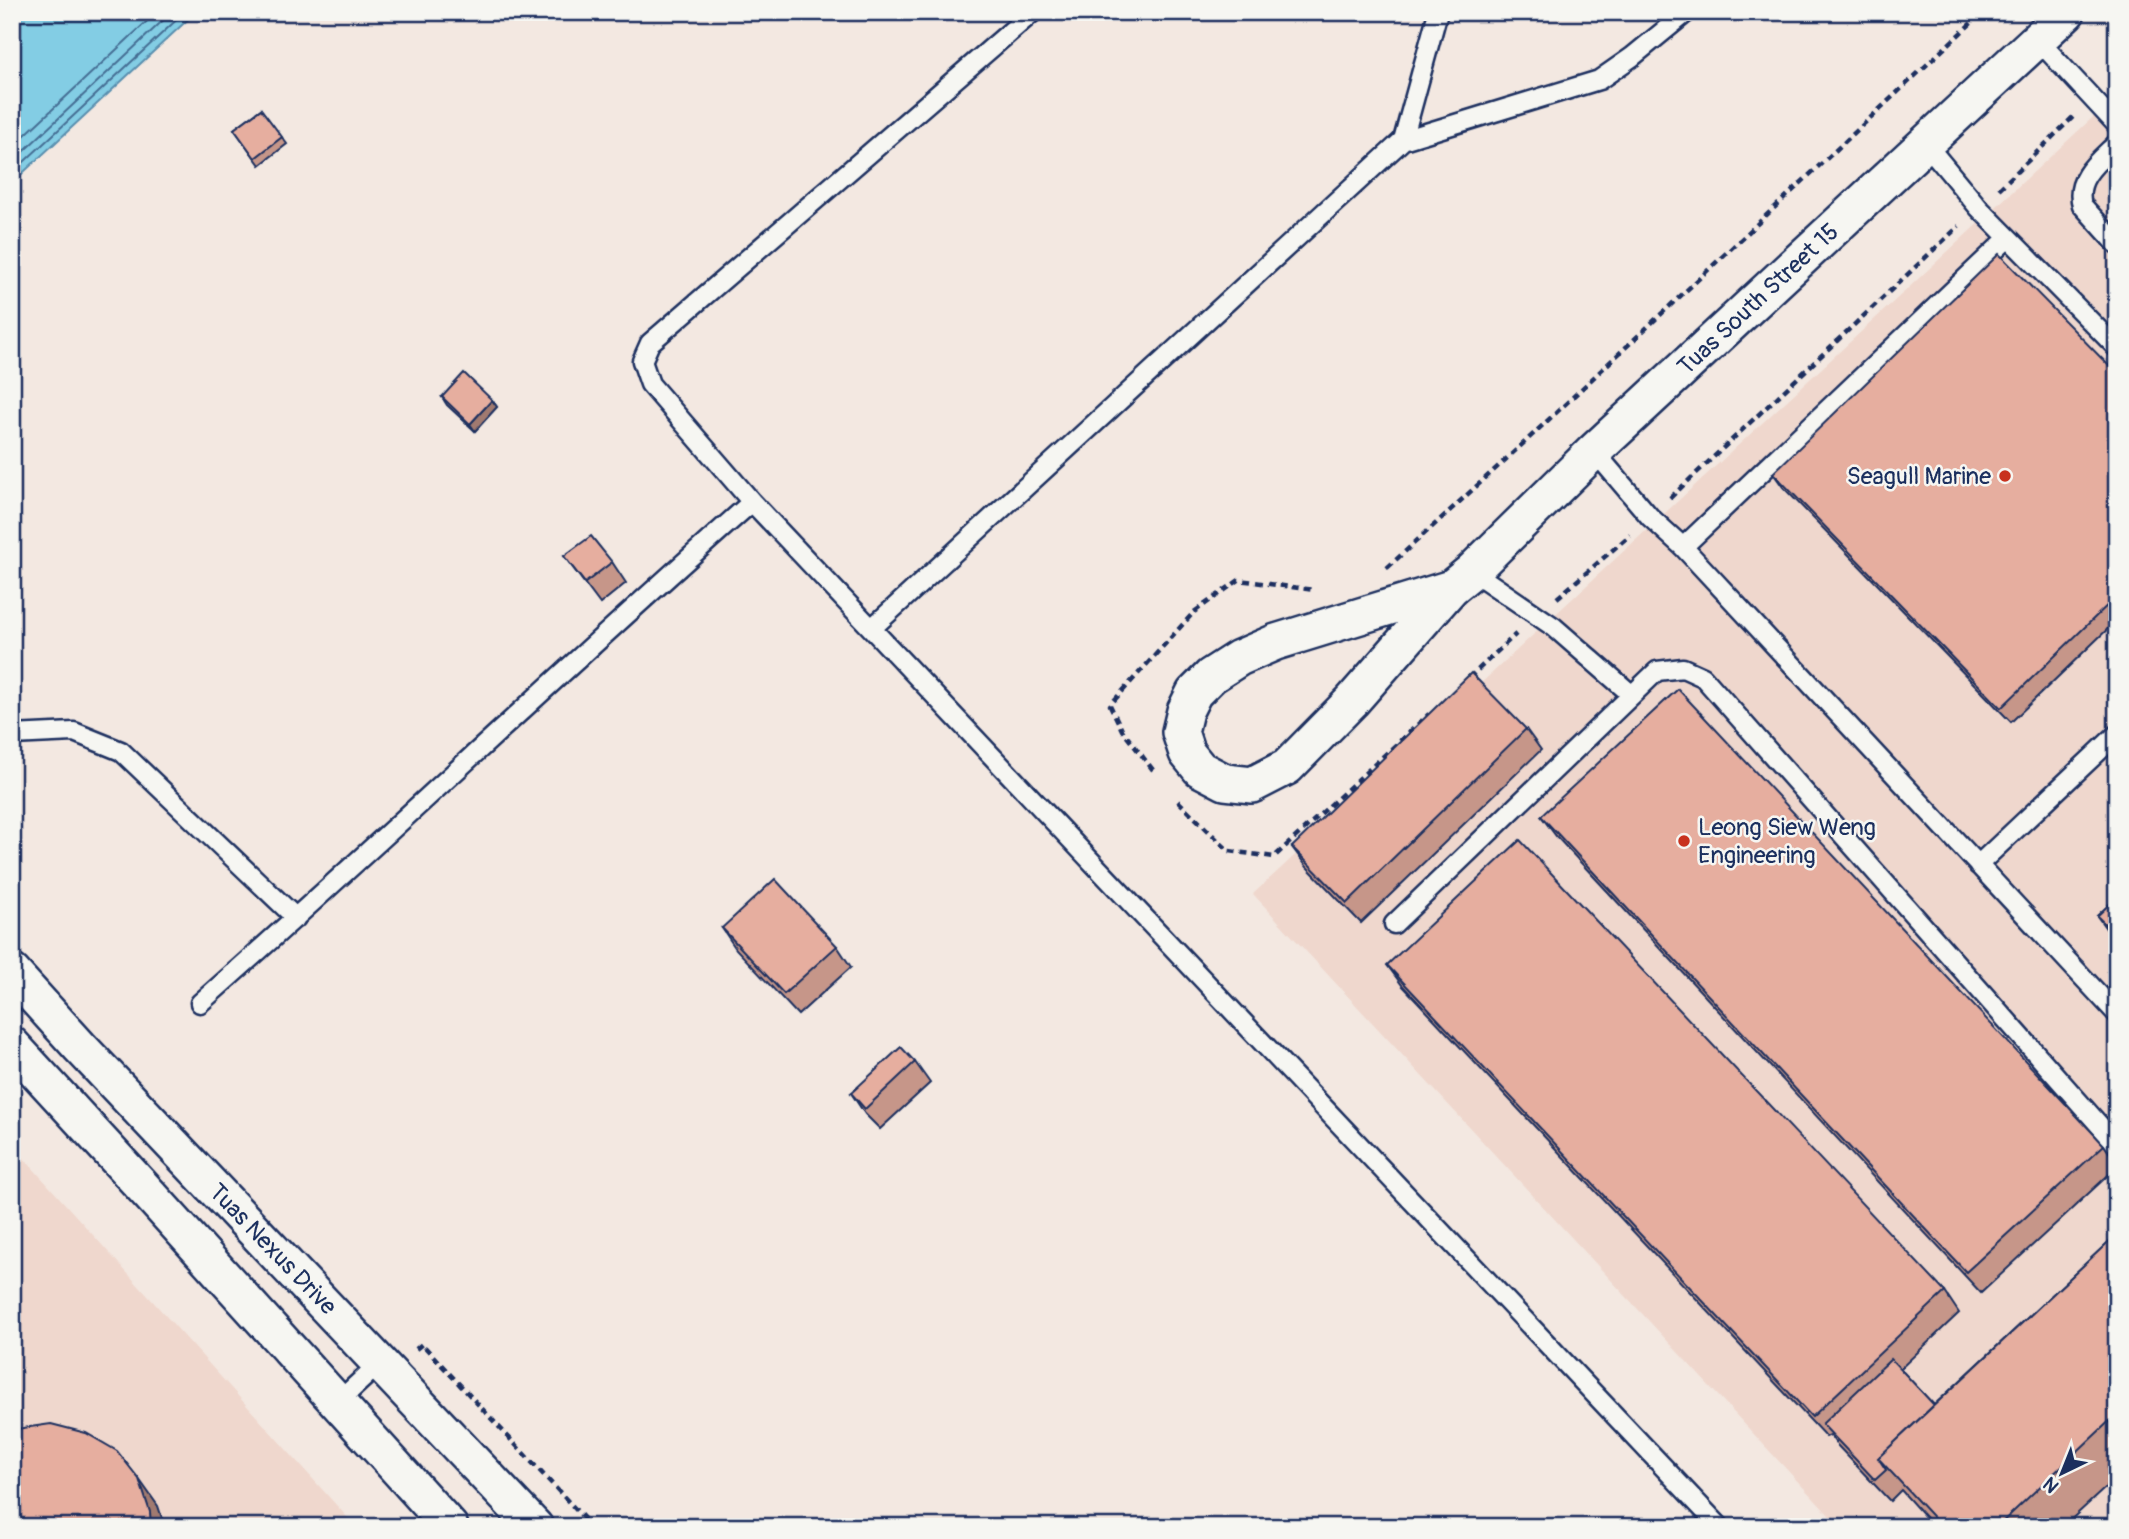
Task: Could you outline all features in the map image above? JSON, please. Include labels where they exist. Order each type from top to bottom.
[{"type":"street","name":"Tuas South Street 15","points":[[1462,580],[1276,642],[1229,664],[1211,676],[1194,693],[1185,711],[1180,732],[1187,753],[1200,769],[1225,782],[1252,785],[1287,767],[1352,701],[1462,580],[1594,451],[2067,12]]},
{"type":"street","name":"Tuas Nexus Drive","points":[[12,972],[534,1527]]},
{"type":"street","points":[[12,1045],[450,1527]]},
{"type":"lane","points":[[1033,12],[650,343],[642,361],[650,384],[752,502],[1720,1527]]},
{"type":"lane","points":[[1403,140],[1438,12]]},
{"type":"lane","points":[[872,628],[1403,140],[1599,80],[1633,57],[1687,12]]},
{"type":"lane","points":[[2038,40],[2117,125]]},
{"type":"lane","points":[[2117,143],[2085,177],[2080,197],[2082,205],[2117,244]]},
{"type":"lane","points":[[1926,144],[1979,208],[2117,348]]},
{"type":"lane","points":[[1684,547],[2008,238]]},
{"type":"lane","points":[[1594,451],[1650,517],[1684,547],[2117,1014]]},
{"type":"lane","points":[[200,1003],[752,502]]},
{"type":"lane","points":[[1462,580],[1554,627],[1632,695]]},
{"type":"lane","points":[[1394,924],[1657,671],[1683,668],[1703,677],[2117,1145]]},
{"type":"lane","points":[[12,735],[74,732],[121,751],[296,918]]},
{"type":"lane","points":[[1978,865],[2117,734]]},
{"type":"lane","points":[[338,1402],[386,1367]]},
{"type":"path","points":[[1385,570],[1983,12]]},
{"type":"path","points":[[1466,681],[1650,517],[2092,99]]},
{"type":"path","points":[[1154,771],[1122,730],[1110,705],[1194,612],[1239,580],[1311,591],[1324,588]]},
{"type":"path","points":[[1169,792],[1229,851],[1274,857],[1435,708]]},
{"type":"path","points":[[386,1367],[422,1344],[592,1527]]},
{"type":"shaded area","points":[[2117,95],[2117,1527],[1840,1527],[1253,894]]},
{"type":"shaded area","points":[[12,1145],[356,1527],[12,1527]]},
{"type":"water","points":[[12,12],[196,12],[12,183]]},
{"type":"building","points":[[261,109],[282,137],[255,158],[234,129]]},
{"type":"building","points":[[1999,254],[2117,374],[2117,596],[2001,708],[1773,473]]},
{"type":"building","points":[[464,373],[492,400],[470,424],[442,397]]},
{"type":"building","points":[[591,536],[612,562],[585,583],[564,556]]},
{"type":"building","points":[[1471,673],[1526,729],[1347,903],[1292,847]]},
{"type":"building","points":[[1678,689],[2104,1145],[1966,1272],[1541,816]]},
{"type":"building","points":[[1520,840],[1945,1292],[1812,1417],[1387,965]]},
{"type":"building","points":[[775,879],[837,946],[784,994],[722,928]]},
{"type":"building","points":[[2117,897],[2117,936],[2097,916]]},
{"type":"building","points":[[901,1047],[915,1062],[865,1109],[851,1093]]},
{"type":"building","points":[[2117,1234],[2117,1414],[1997,1527],[1942,1527],[1878,1458]]},
{"type":"building","points":[[1891,1359],[1934,1405],[1878,1458],[1886,1470],[1875,1480],[1822,1424]]},
{"type":"building","points":[[51,1424],[86,1433],[117,1451],[139,1479],[150,1512],[151,1527],[12,1527],[12,1430]]},
{"type":"place","name":"Seagull Marine","points":[[2005,476]]},
{"type":"place","name":"Leong Siew Weng Engineering","points":[[1684,841]]}]
